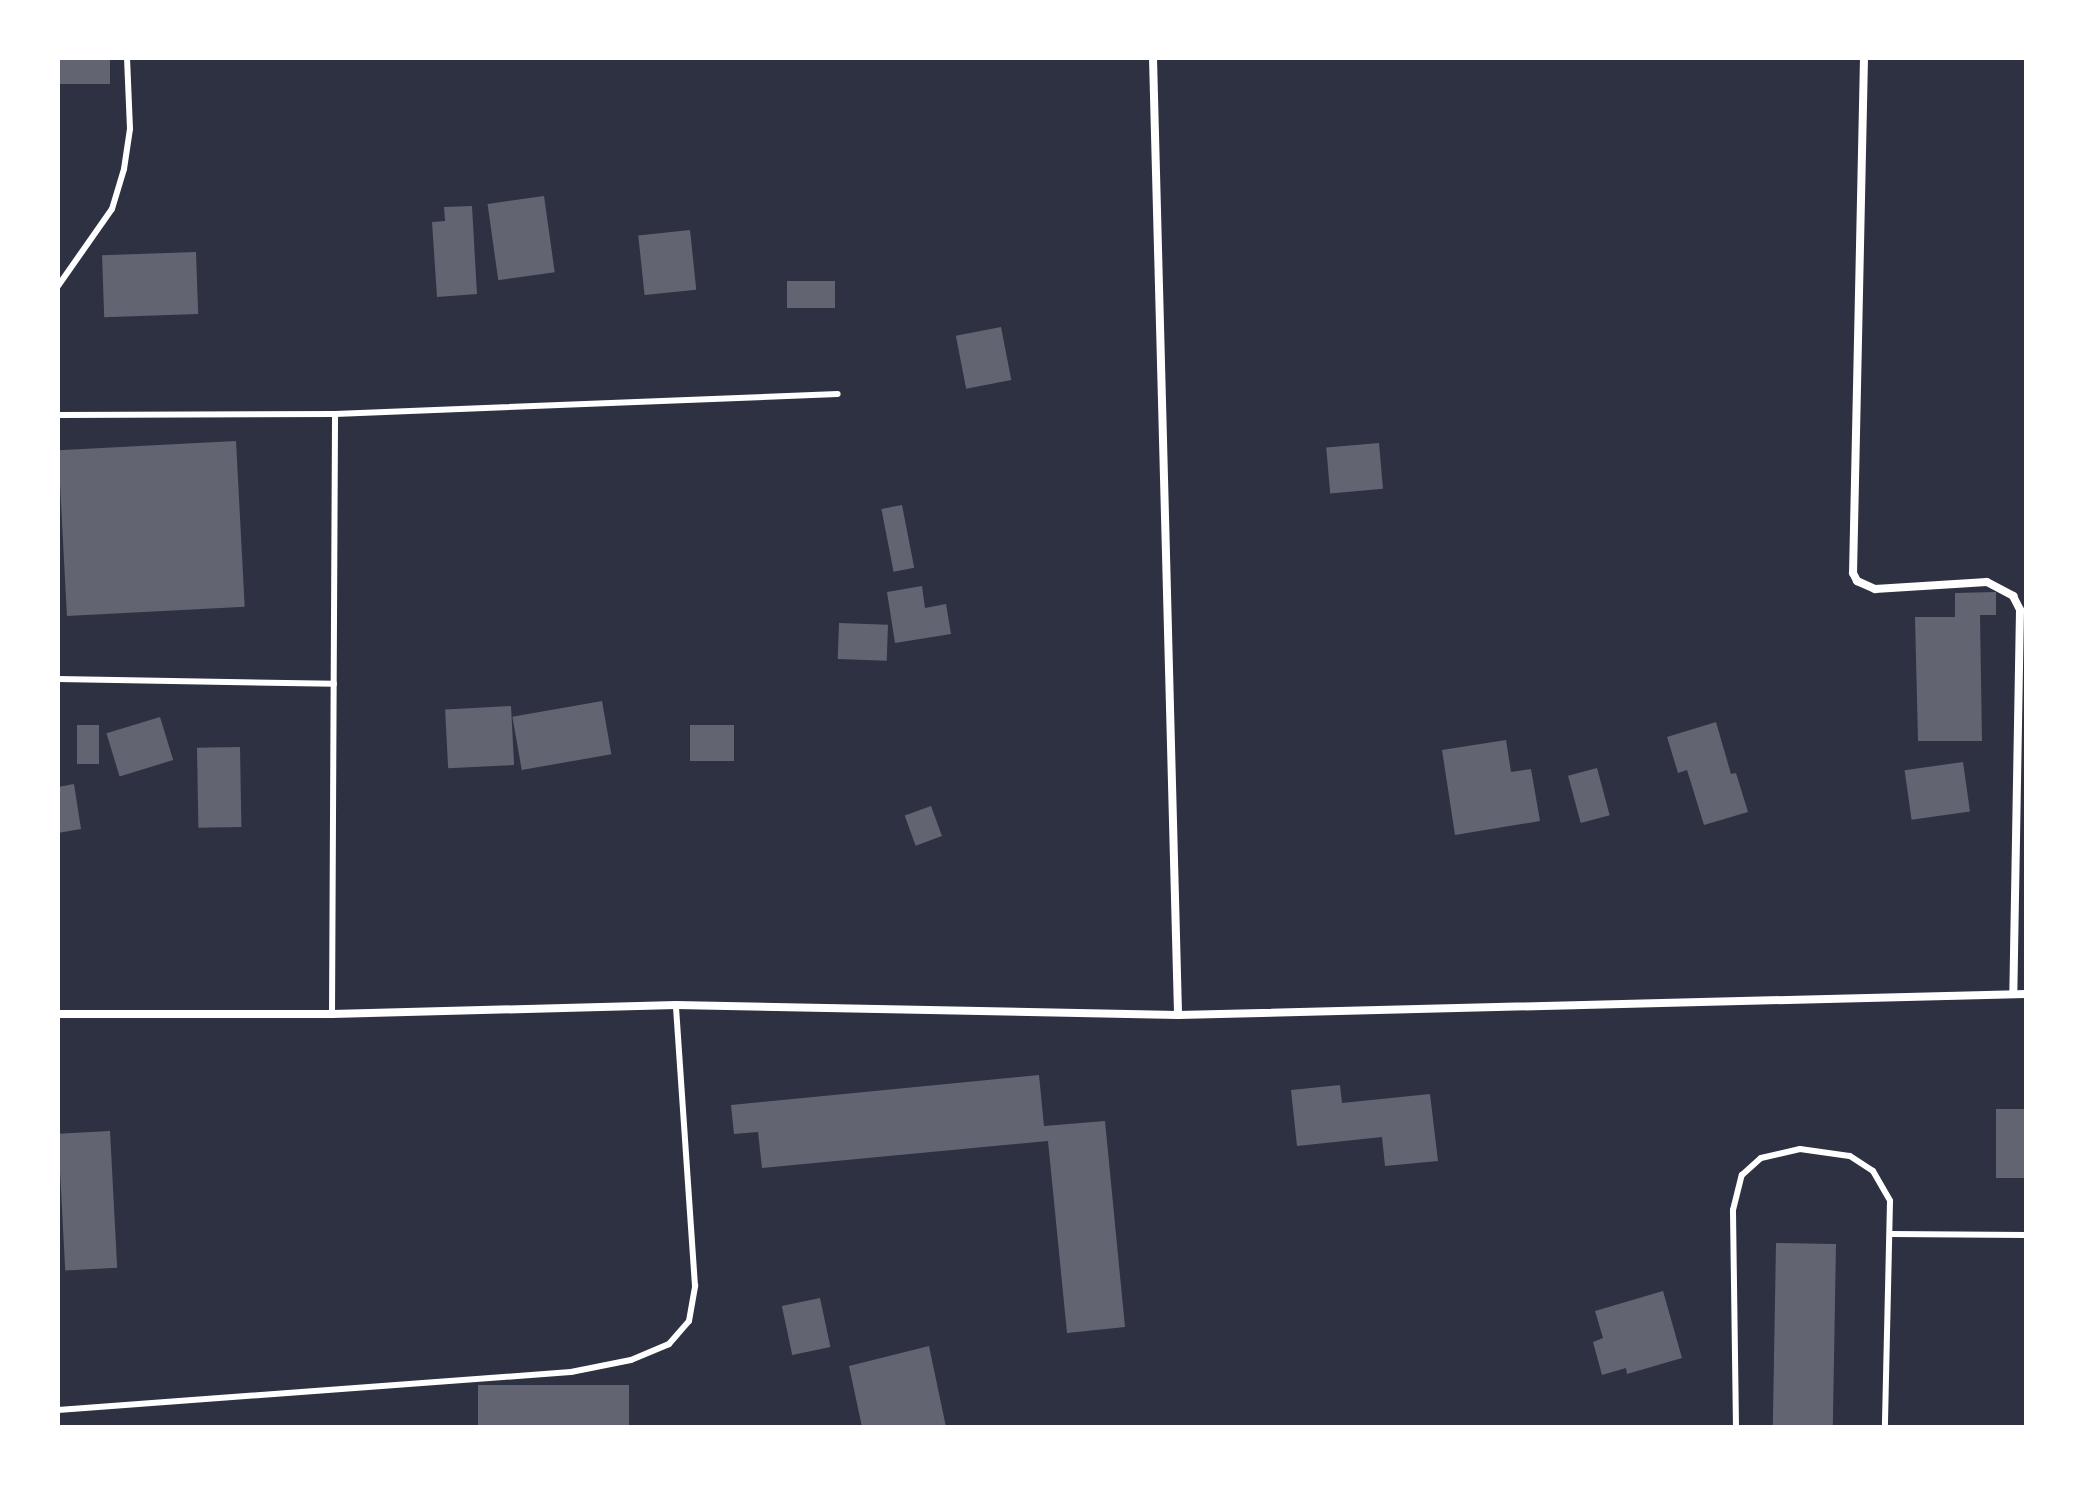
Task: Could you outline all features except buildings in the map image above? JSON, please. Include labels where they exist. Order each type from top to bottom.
[{"type":"street","points":[[1153,58],[1178,1015]]},
{"type":"street","points":[[1864,58],[1853,573],[1857,581],[1875,589],[1987,582],[2013,596],[2020,610],[2013,994]]},
{"type":"street","points":[[58,1014],[332,1014],[676,1005],[1178,1015],[2026,994]]},
{"type":"lane","points":[[58,286],[112,209],[124,169],[130,129],[127,58]]},
{"type":"lane","points":[[58,415],[335,414],[838,394]]},
{"type":"lane","points":[[332,1014],[335,414]]},
{"type":"lane","points":[[58,679],[334,684]]},
{"type":"lane","points":[[58,1410],[571,1372],[631,1360],[669,1344],[689,1321],[695,1286],[676,1005]]},
{"type":"lane","points":[[1736,1427],[1733,1210],[1742,1175],[1761,1158],[1800,1149],[1850,1156],[1873,1171],[1890,1201],[1885,1427]]},
{"type":"lane","points":[[1891,1234],[2026,1235]]}]
